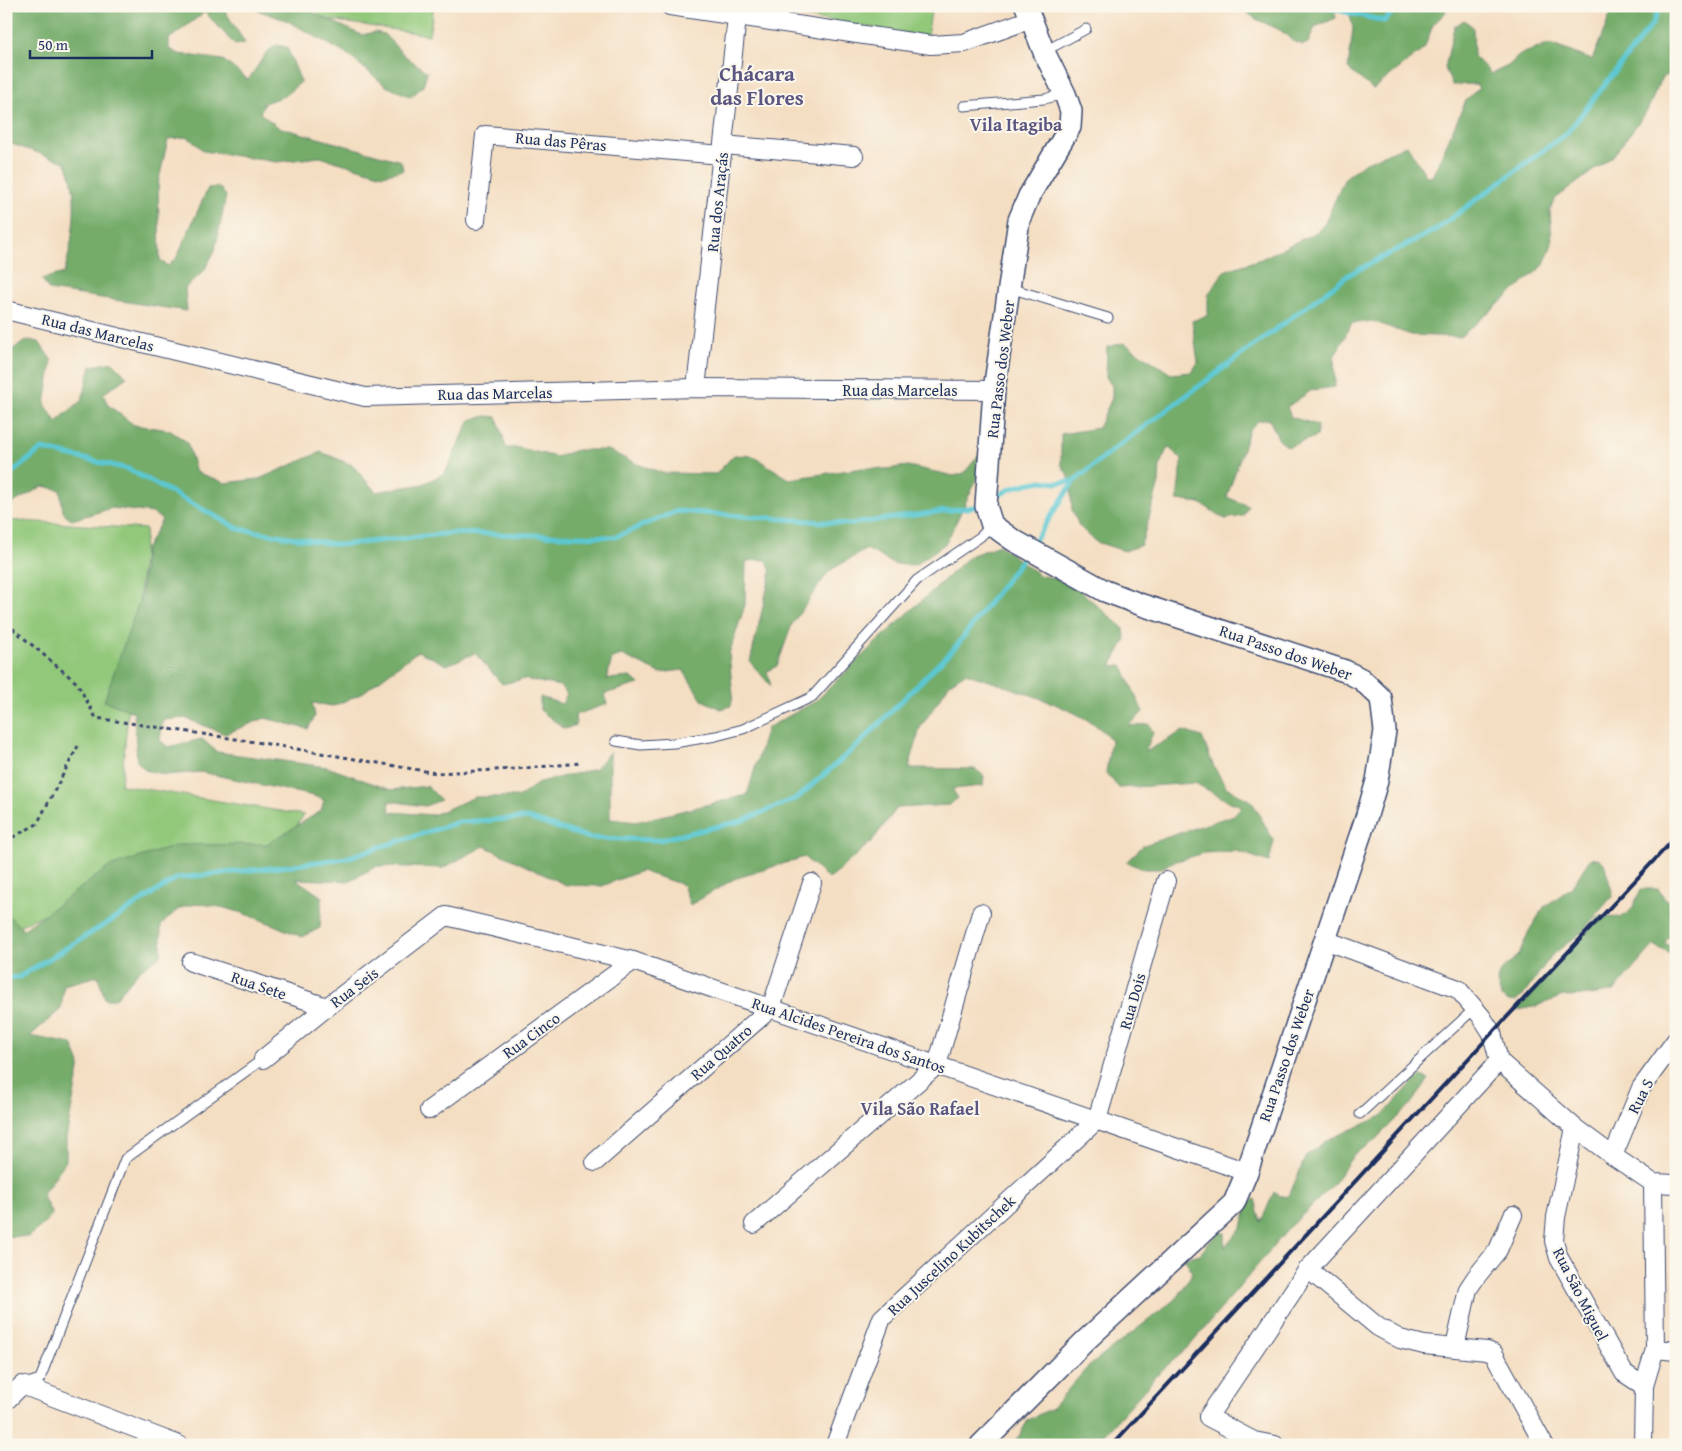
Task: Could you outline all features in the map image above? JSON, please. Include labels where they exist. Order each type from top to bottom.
[{"type":"street","points":[[670,6],[931,45],[964,43],[1028,13]]},
{"type":"street","name":"Rua Passo dos Weber","points":[[981,1445],[1085,1341],[1234,1203],[1367,815],[1377,781],[1385,731],[1380,698],[1361,679],[1345,671],[1142,605],[1105,591],[1013,540],[992,525],[986,506],[994,390],[1019,220],[1029,196],[1070,126],[1071,111],[1065,94],[1044,52],[1028,13]]},
{"type":"street","name":"Rua dos Araçás","points":[[696,388],[737,17]]},
{"type":"street","name":"Rua das Pêras","points":[[476,220],[485,135],[722,150]]},
{"type":"street","points":[[722,150],[854,156]]},
{"type":"street","name":"Rua das Marcelas","points":[[6,310],[365,397],[696,388],[994,390]]},
{"type":"street","name":"Rua Dois","points":[[1097,1120],[1166,881]]},
{"type":"street","points":[[771,1008],[812,883]]},
{"type":"street","points":[[754,1224],[937,1065],[981,913]]},
{"type":"street","name":"Rua Alcides Pereira dos Santos","points":[[446,916],[633,961],[1246,1172]]},
{"type":"street","name":"Rua Seis","points":[[263,1059],[327,1007],[446,916]]},
{"type":"street","points":[[1325,940],[1458,989],[1492,1033],[1499,1061],[1575,1128],[1613,1156],[1653,1183],[1676,1184]]},
{"type":"street","name":"Rua Cinco","points":[[429,1110],[633,961]]},
{"type":"street","name":"Rua Sete","points":[[191,962],[327,1007]]},
{"type":"street","name":"Rua Quatro","points":[[595,1162],[771,1008]]},
{"type":"street","name":"Rua S","points":[[1613,1156],[1641,1088],[1676,1040]]},
{"type":"street","points":[[1275,1445],[1254,1441],[1208,1417],[1308,1269],[1499,1061]]},
{"type":"street","name":"Rua Juscelino Kubitschek","points":[[835,1445],[882,1318],[1097,1120]]},
{"type":"street","name":"Rua São Miguel","points":[[1575,1128],[1556,1217],[1554,1241],[1559,1258],[1624,1373],[1644,1386]]},
{"type":"street","points":[[1643,1445],[1644,1386],[1656,1349],[1653,1183]]},
{"type":"street","points":[[1455,1347],[1468,1290],[1498,1250],[1513,1215]]},
{"type":"street","points":[[1308,1269],[1378,1327],[1400,1339],[1424,1345],[1487,1351],[1494,1354],[1544,1445]]},
{"type":"street","points":[[1656,1349],[1676,1351]]},
{"type":"street","points":[[6,1401],[22,1385],[179,1445]]},
{"type":"lane","points":[[1044,52],[1086,29]]},
{"type":"lane","points":[[964,106],[1044,99],[1065,94]]},
{"type":"lane","points":[[1010,288],[1108,318]]},
{"type":"lane","points":[[616,741],[642,745],[674,743],[716,736],[743,729],[812,697],[917,580],[980,537],[992,525]]},
{"type":"lane","points":[[1360,1114],[1474,1009]]},
{"type":"lane","points":[[22,1385],[40,1379],[125,1159],[263,1059]]},
{"type":"path","points":[[6,623],[77,683],[96,718],[262,743],[436,773],[581,763]]},
{"type":"path","points":[[6,840],[37,824],[78,746]]},
{"type":"green space","points":[[6,6],[222,6],[245,43],[235,45],[205,12],[169,39],[169,49],[179,54],[223,60],[248,80],[267,52],[276,45],[287,47],[301,82],[284,96],[264,103],[260,113],[278,127],[401,161],[403,170],[383,175],[320,157],[277,162],[204,151],[188,137],[168,139],[158,184],[160,260],[168,266],[177,257],[208,188],[219,187],[226,196],[215,250],[204,271],[185,288],[187,311],[49,290],[42,279],[64,273],[67,261],[74,216],[73,187],[65,162],[6,142]]},
{"type":"green space","points":[[246,6],[306,6],[318,15],[362,35],[375,32],[384,34],[405,56],[427,72],[423,86],[411,97],[386,86],[348,55],[288,21]]},
{"type":"green space","points":[[320,6],[434,6],[429,35],[317,18]]},
{"type":"green space","points":[[739,6],[932,6],[927,37]]},
{"type":"green space","points":[[1238,6],[1333,6],[1336,18],[1315,27],[1308,43],[1303,45],[1293,41],[1280,30],[1256,19]]},
{"type":"green space","points":[[1348,6],[1447,6],[1445,13],[1433,25],[1424,49],[1373,89],[1348,69],[1353,28]]},
{"type":"green space","points":[[1614,6],[1676,6],[1676,72],[1662,77],[1647,111],[1613,156],[1555,199],[1550,210],[1552,244],[1543,266],[1460,337],[1411,335],[1375,322],[1352,323],[1334,357],[1335,387],[1312,390],[1287,407],[1291,417],[1317,425],[1317,436],[1288,447],[1279,440],[1269,419],[1258,421],[1249,430],[1227,497],[1248,506],[1243,516],[1225,519],[1200,503],[1177,500],[1182,459],[1168,447],[1160,464],[1159,483],[1141,545],[1125,551],[1096,542],[1079,526],[1072,510],[1070,479],[1061,464],[1061,434],[1098,428],[1112,398],[1112,386],[1106,377],[1107,347],[1124,343],[1171,374],[1192,372],[1198,362],[1192,321],[1208,315],[1208,295],[1224,271],[1261,259],[1317,232],[1325,223],[1345,178],[1364,163],[1407,145],[1426,176],[1432,177],[1466,100],[1479,88],[1476,84],[1452,85],[1445,68],[1454,27],[1464,20],[1473,27],[1474,56],[1491,74],[1508,66],[1521,54],[1550,44],[1592,60]]},
{"type":"green space","points":[[28,340],[39,342],[52,361],[45,404],[56,422],[82,400],[91,366],[113,362],[127,377],[103,394],[108,405],[134,425],[169,430],[187,442],[196,472],[225,483],[259,479],[321,452],[352,465],[376,492],[423,484],[445,473],[470,420],[486,416],[497,417],[506,448],[520,448],[556,457],[577,450],[608,450],[634,463],[663,473],[716,474],[734,455],[753,456],[789,479],[863,468],[886,469],[908,466],[954,476],[964,473],[979,455],[984,464],[946,543],[915,565],[894,564],[867,549],[829,571],[792,624],[777,666],[767,671],[771,686],[750,662],[771,572],[767,560],[746,562],[745,605],[729,654],[733,696],[731,706],[721,709],[702,700],[683,670],[660,673],[622,655],[612,658],[607,679],[631,677],[639,684],[604,694],[607,704],[575,715],[576,725],[565,729],[540,710],[540,697],[562,704],[567,694],[560,686],[524,679],[502,684],[475,653],[447,665],[418,651],[361,694],[333,706],[312,703],[315,716],[308,729],[265,718],[225,734],[185,718],[163,720],[160,740],[168,747],[202,739],[217,752],[327,767],[391,790],[427,786],[441,800],[425,806],[389,801],[390,812],[433,815],[475,797],[519,797],[540,782],[595,769],[610,752],[610,819],[636,822],[747,795],[767,728],[816,701],[970,556],[999,545],[1039,575],[1075,586],[1123,628],[1126,639],[1111,666],[1122,665],[1143,712],[1128,726],[1149,724],[1153,733],[1145,752],[1183,731],[1202,737],[1214,767],[1226,787],[1252,802],[1274,841],[1269,862],[1237,851],[1204,853],[1170,863],[1161,869],[1144,869],[1126,862],[1144,845],[1234,815],[1242,806],[1228,801],[1195,783],[1119,788],[1106,773],[1111,740],[1100,729],[1085,718],[1044,700],[965,673],[950,683],[920,728],[909,768],[975,769],[984,776],[983,786],[952,789],[958,798],[949,805],[897,808],[872,841],[829,879],[804,857],[734,879],[690,905],[683,885],[641,871],[602,886],[566,885],[484,846],[443,868],[377,866],[349,881],[296,879],[322,897],[320,928],[302,937],[223,907],[191,905],[179,909],[161,925],[161,955],[139,971],[115,999],[105,999],[98,976],[64,985],[61,1009],[30,1036],[72,1044],[80,1064],[66,1138],[66,1161],[42,1195],[52,1214],[45,1223],[28,1237],[6,1236],[6,913],[23,930],[109,867],[178,845],[267,844],[321,811],[324,800],[314,796],[201,772],[166,775],[145,770],[137,761],[134,712],[104,701],[141,596],[145,550],[162,520],[153,513],[112,508],[72,520],[63,512],[60,490],[43,486],[6,507],[6,386],[9,381],[6,369],[6,353]]},
{"type":"green space","points":[[6,520],[146,529],[121,785],[304,815],[273,859],[171,857],[10,930],[6,928]]},
{"type":"green space","points":[[1598,858],[1604,863],[1613,895],[1583,931],[1551,956],[1523,996],[1516,1001],[1508,1001],[1501,997],[1497,981],[1499,973],[1519,955],[1529,931],[1544,907],[1571,888],[1590,859]]},
{"type":"green space","points":[[1641,889],[1658,889],[1668,902],[1676,894],[1676,932],[1664,942],[1676,950],[1676,957],[1654,945],[1614,991],[1590,995],[1563,996],[1537,1006],[1514,1011],[1600,916],[1618,917],[1628,913]]},
{"type":"green space","points":[[1421,1076],[1429,1079],[1410,1105],[1373,1142],[1355,1153],[1330,1188],[1288,1229],[1188,1348],[1162,1370],[1095,1445],[1014,1445],[1028,1420],[1052,1408],[1087,1368],[1178,1297],[1193,1272],[1184,1258],[1200,1254],[1217,1233],[1225,1233],[1225,1247],[1242,1227],[1248,1203],[1255,1199],[1261,1222],[1274,1192],[1280,1197],[1289,1196],[1306,1156],[1327,1140],[1382,1116],[1414,1081]]},
{"type":"waterway","points":[[1321,6],[1384,21],[1399,6]]},
{"type":"waterway","points":[[1032,545],[1074,481],[1113,450],[1350,274],[1435,230],[1567,133],[1653,23],[1660,6]]},
{"type":"waterway","points":[[6,477],[42,449],[128,469],[239,529],[340,545],[452,533],[615,537],[677,511],[849,524],[980,505]]},
{"type":"waterway","points":[[992,499],[1010,489],[1026,484],[1042,481],[1056,483],[1074,481]]},
{"type":"waterway","points":[[6,978],[19,977],[177,878],[346,858],[459,822],[527,818],[590,838],[659,840],[741,821],[797,798],[859,744],[958,644],[1026,554]]},
{"type":"railway","points":[[1112,1445],[1492,1033],[1676,837]]},
{"type":"district","name":"Chácara das Flores","points":[[757,85]]},
{"type":"district","name":"Vila Itagiba","points":[[1016,124]]},
{"type":"district","name":"Vila São Rafael","points":[[920,1108]]}]
